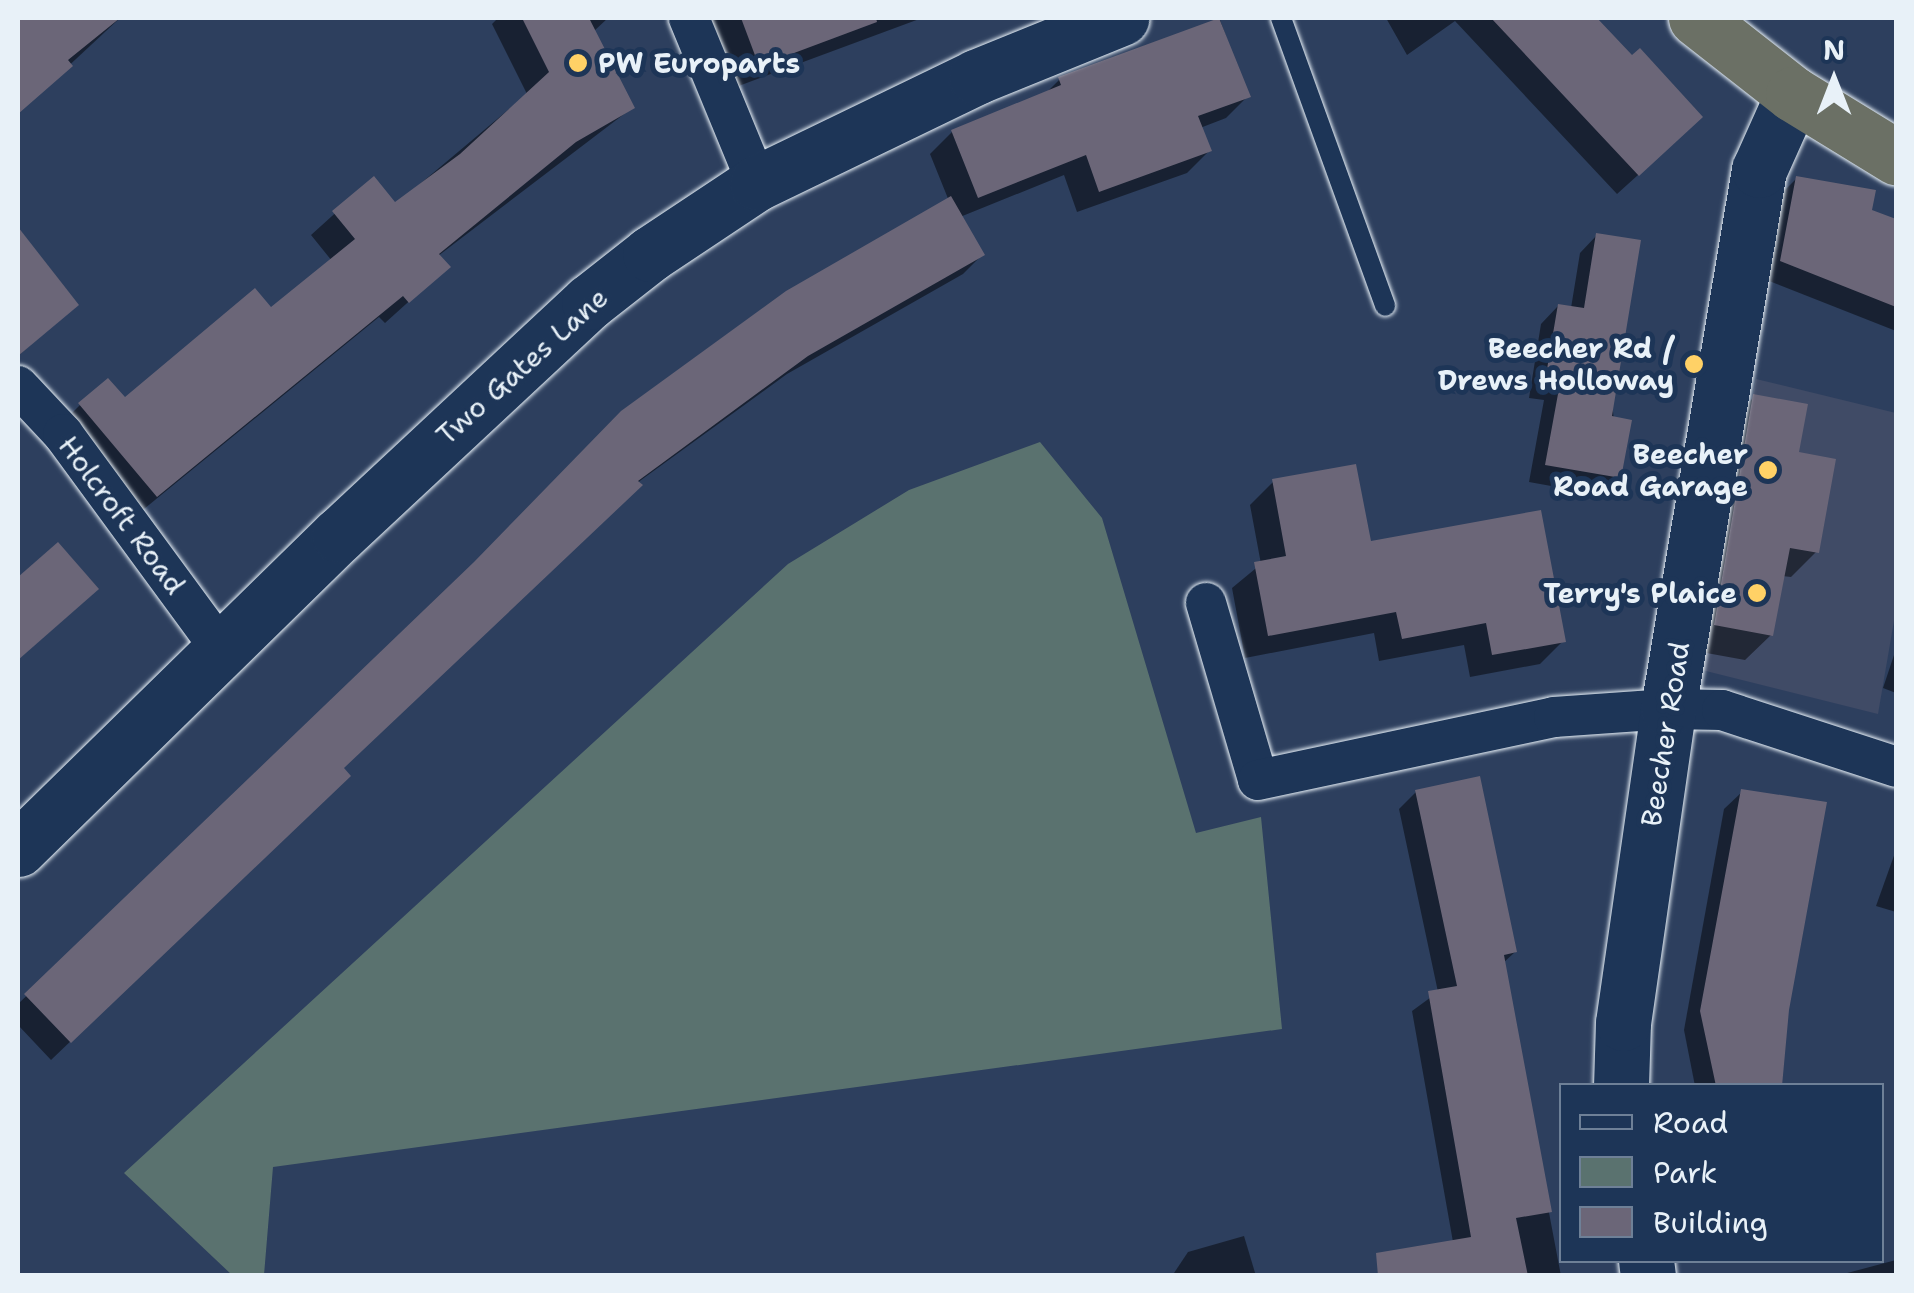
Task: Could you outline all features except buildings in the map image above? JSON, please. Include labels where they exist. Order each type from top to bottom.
[{"type":"highway","points":[[1696,18],[1793,94],[1896,157]]},
{"type":"street","points":[[689,18],[757,184]]},
{"type":"street","name":"Two Gates Lane","points":[[18,849],[220,648],[589,302],[757,184],[976,77],[1121,18]]},
{"type":"street","name":"Beecher Road","points":[[1621,1083],[1623,1023],[1668,709],[1760,170],[1793,94]]},
{"type":"street","name":"Holcroft Road","points":[[18,386],[63,434],[220,648]]},
{"type":"street","points":[[1206,603],[1258,780],[1554,717],[1668,709],[1722,710],[1896,767]]},
{"type":"lane","points":[[1281,18],[1386,306]]},
{"type":"shaded area","points":[[1756,379],[1896,413],[1896,609],[1878,714],[1702,670]]},
{"type":"green space","points":[[1040,442],[1102,518],[1196,833],[1261,817],[1282,1029],[273,1167],[264,1275],[232,1275],[124,1173],[788,564],[909,490]]},
{"type":"place","name":"PW Europarts","points":[[578,63]]},
{"type":"place","name":"Beecher Rd / Drews Holloway","points":[[1694,364]]},
{"type":"place","name":"Beecher Road Garage","points":[[1768,470]]},
{"type":"place","name":"Terry's Plaice","points":[[1757,593]]}]
